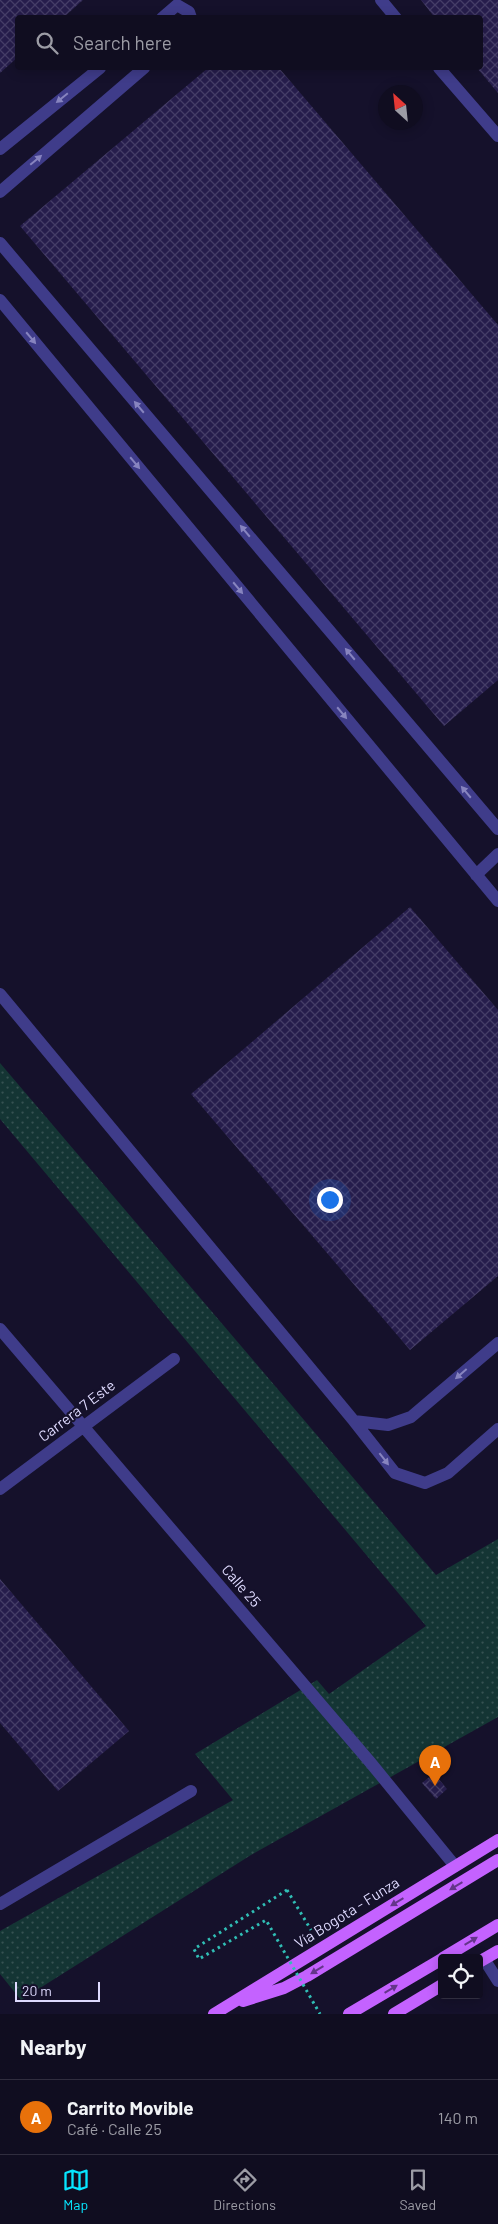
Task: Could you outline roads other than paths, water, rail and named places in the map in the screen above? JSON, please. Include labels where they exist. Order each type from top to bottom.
[{"type":"main road","name":"Vía Bogota - Funza","points":[[214,2014],[498,1840]]},
{"type":"main road","points":[[228,2005],[271,1993],[307,1976],[498,1860]]},
{"type":"main road","points":[[449,1954],[498,1925]]},
{"type":"main road","points":[[483,1959],[498,1951]]},
{"type":"main road","points":[[349,2014],[438,1960]]},
{"type":"main road","points":[[394,2014],[438,1987]]},
{"type":"street","points":[[381,0],[394,15]]},
{"type":"street","points":[[165,15],[177,5],[189,12],[190,15]]},
{"type":"street","points":[[0,149],[98,70]]},
{"type":"street","points":[[0,192],[142,70]]},
{"type":"street","points":[[441,70],[498,136]]},
{"type":"street","points":[[0,243],[498,829]]},
{"type":"street","points":[[0,300],[498,901]]},
{"type":"street","points":[[476,875],[498,854]]},
{"type":"street","points":[[0,994],[354,1420],[395,1473],[425,1483],[448,1473],[498,1429]]},
{"type":"street","name":"Calle 25","points":[[0,1329],[370,1762],[455,1866]]},
{"type":"street","points":[[354,1420],[388,1426],[411,1417],[498,1343]]},
{"type":"street","name":"Carrera 7 Este","points":[[0,1489],[174,1359]]},
{"type":"street","points":[[0,1904],[190,1791]]},
{"type":"street","points":[[483,1961],[498,1981]]},
{"type":"place","name":"Carrito Movible","points":[[435,1786]]}]
